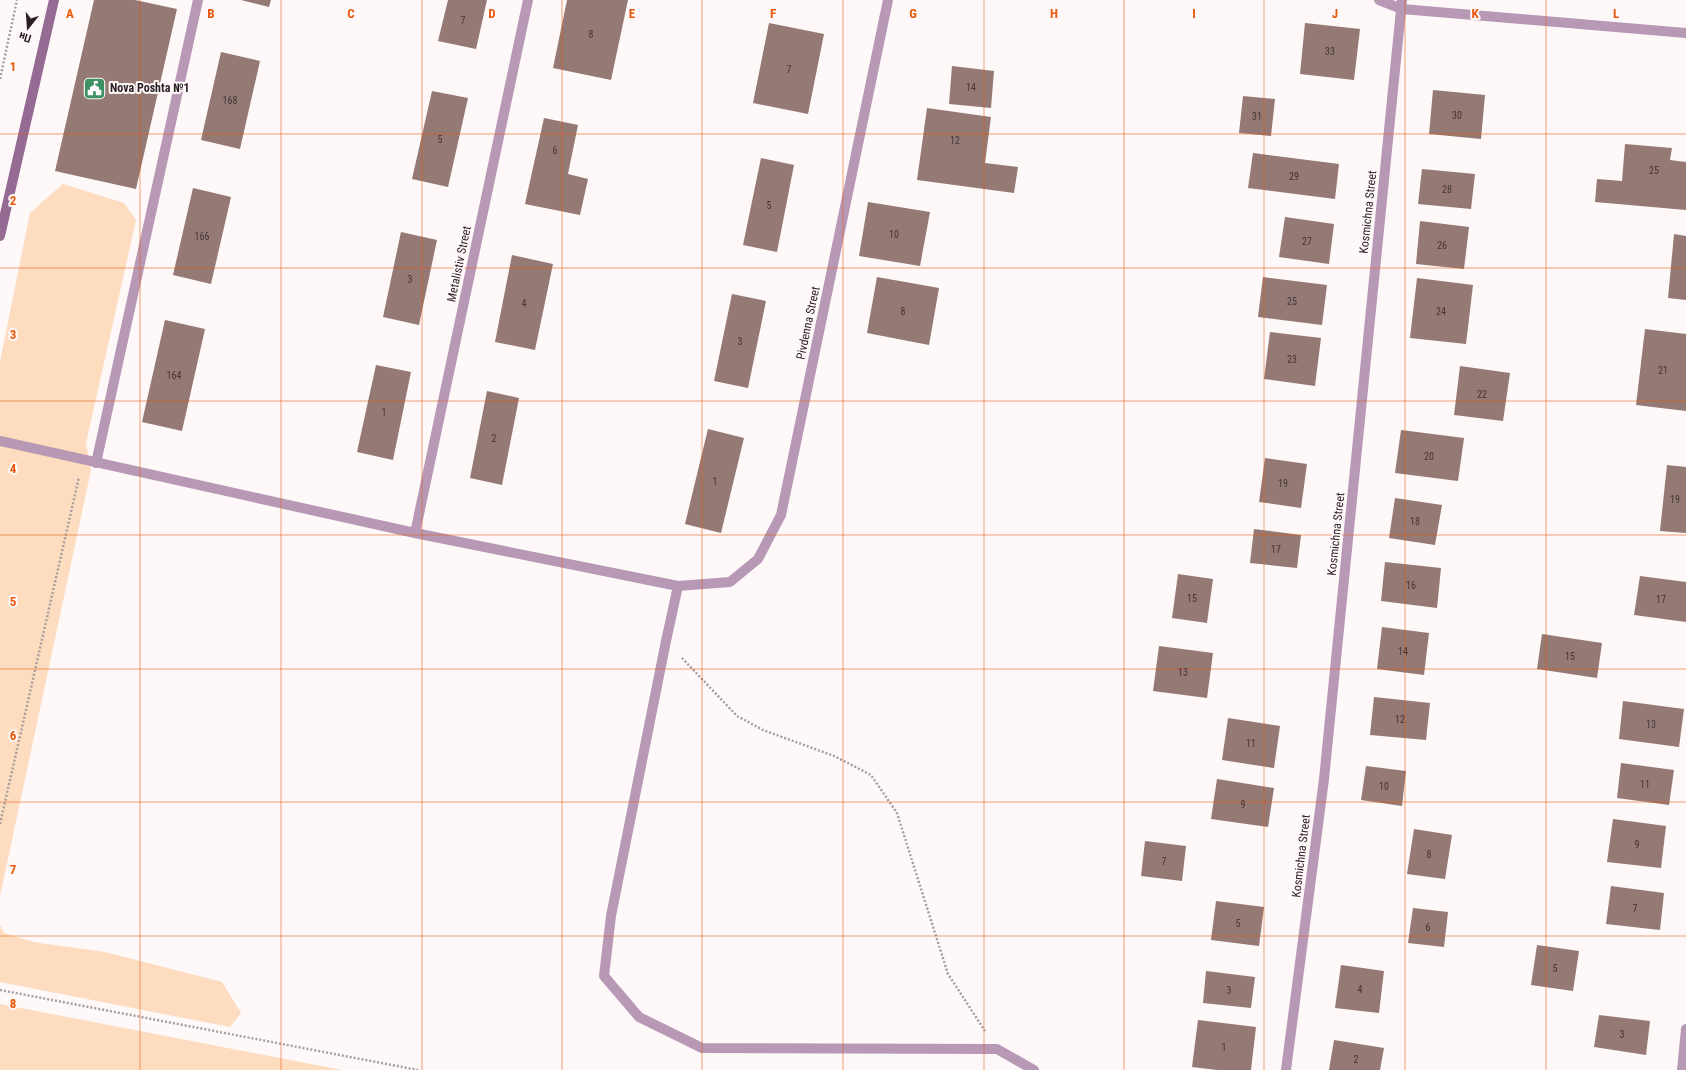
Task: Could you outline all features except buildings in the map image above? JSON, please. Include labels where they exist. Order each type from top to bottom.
[{"type":"main road","points":[[0,236],[54,0]]},
{"type":"street","points":[[96,463],[198,0]]},
{"type":"street","name":"Metalistiv Street","points":[[415,533],[528,0]]},
{"type":"street","name":"Pivdenna Street","points":[[0,442],[415,533],[678,586],[730,582],[758,558],[781,516],[888,0]]},
{"type":"street","points":[[1379,0],[1402,4],[1686,33]]},
{"type":"street","name":"Kosmichna Street","points":[[1286,1070],[1324,779],[1402,4]]},
{"type":"street","points":[[678,586],[611,916],[604,976],[639,1017],[702,1048],[998,1049],[1034,1070]]},
{"type":"street","points":[[1682,1070],[1686,1029]]},
{"type":"path","points":[[0,79],[17,0]]},
{"type":"path","points":[[0,824],[82,460]]},
{"type":"path","points":[[666,641],[737,716],[762,730],[834,756],[871,775],[898,814],[948,974],[998,1049]]},
{"type":"path","points":[[0,990],[418,1070]]},
{"type":"shaded area","points":[[63,184],[124,203],[136,220],[86,443],[91,470],[0,896],[0,362],[30,213]]},
{"type":"shaded area","points":[[0,925],[4,933],[33,942],[105,952],[222,982],[241,1013],[230,1027],[0,982]]},
{"type":"shaded area","points":[[0,1004],[342,1070],[0,1070]]},
{"type":"place","name":"Nova Poshta №1","points":[[95,88]]}]
